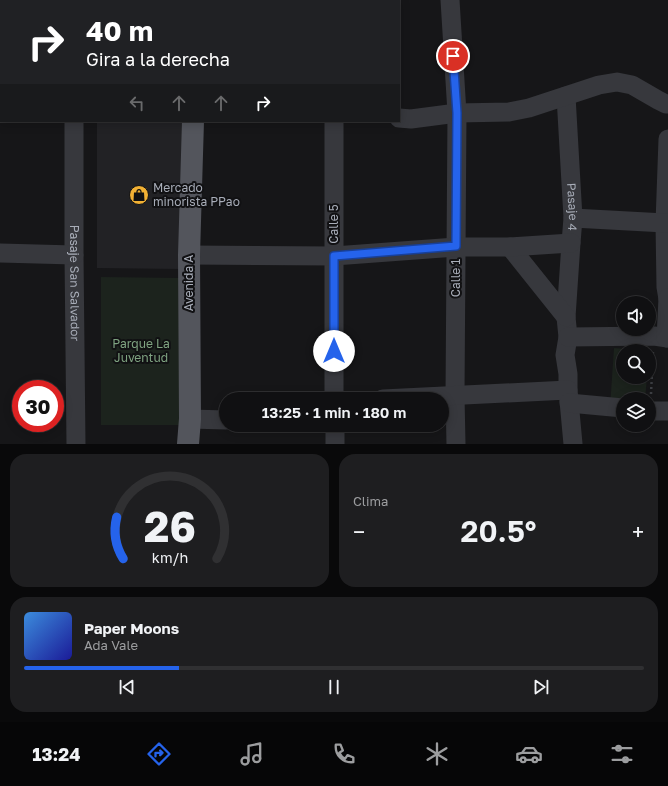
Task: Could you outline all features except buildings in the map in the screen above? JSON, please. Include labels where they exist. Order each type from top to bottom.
[{"type":"main road","name":"Avenida A","points":[[188,444],[190,419],[189,255],[193,122]]},
{"type":"street","name":"Calle 1","points":[[450,0],[457,113],[456,444]]},
{"type":"street","points":[[400,118],[411,119],[457,113],[509,112],[529,108],[599,85],[617,82],[632,85],[667,104]]},
{"type":"street","name":"Pasaje 4","points":[[566,96],[573,218],[566,317],[568,337],[565,355],[568,374],[573,444]]},
{"type":"street","name":"Pasaje San Salvador","points":[[74,122],[76,444]]},
{"type":"street","name":"Calle 5","points":[[334,122],[334,392]]},
{"type":"street","points":[[568,337],[663,338],[668,299],[666,288],[664,223],[668,139]]},
{"type":"street","points":[[573,218],[664,223]]},
{"type":"street","points":[[189,255],[334,256],[456,246],[510,247],[571,242]]},
{"type":"street","points":[[510,247],[566,317]]},
{"type":"street","points":[[0,253],[74,255]]},
{"type":"street","points":[[449,396],[569,396],[616,406]]},
{"type":"street","points":[[656,411],[668,411]]},
{"type":"street","points":[[190,419],[219,420]]},
{"type":"street","points":[[335,432],[335,444]]},
{"type":"path","points":[[653,392],[663,338]]},
{"type":"shaded area","name":"Mercado minorista PPao","points":[[97,122],[183,122],[180,269],[97,268]]},
{"type":"green space","name":"Parque La Juventud","points":[[101,277],[180,278],[180,425],[101,425]]},
{"type":"green space","points":[[614,348],[616,348],[616,384],[646,384],[646,392],[616,392],[616,403],[610,407]]},
{"type":"place","name":"Mercado minorista PPao","points":[[139,195]]},
{"type":"route","points":[[334,351],[334,256],[456,246],[457,113],[453,56]]}]
